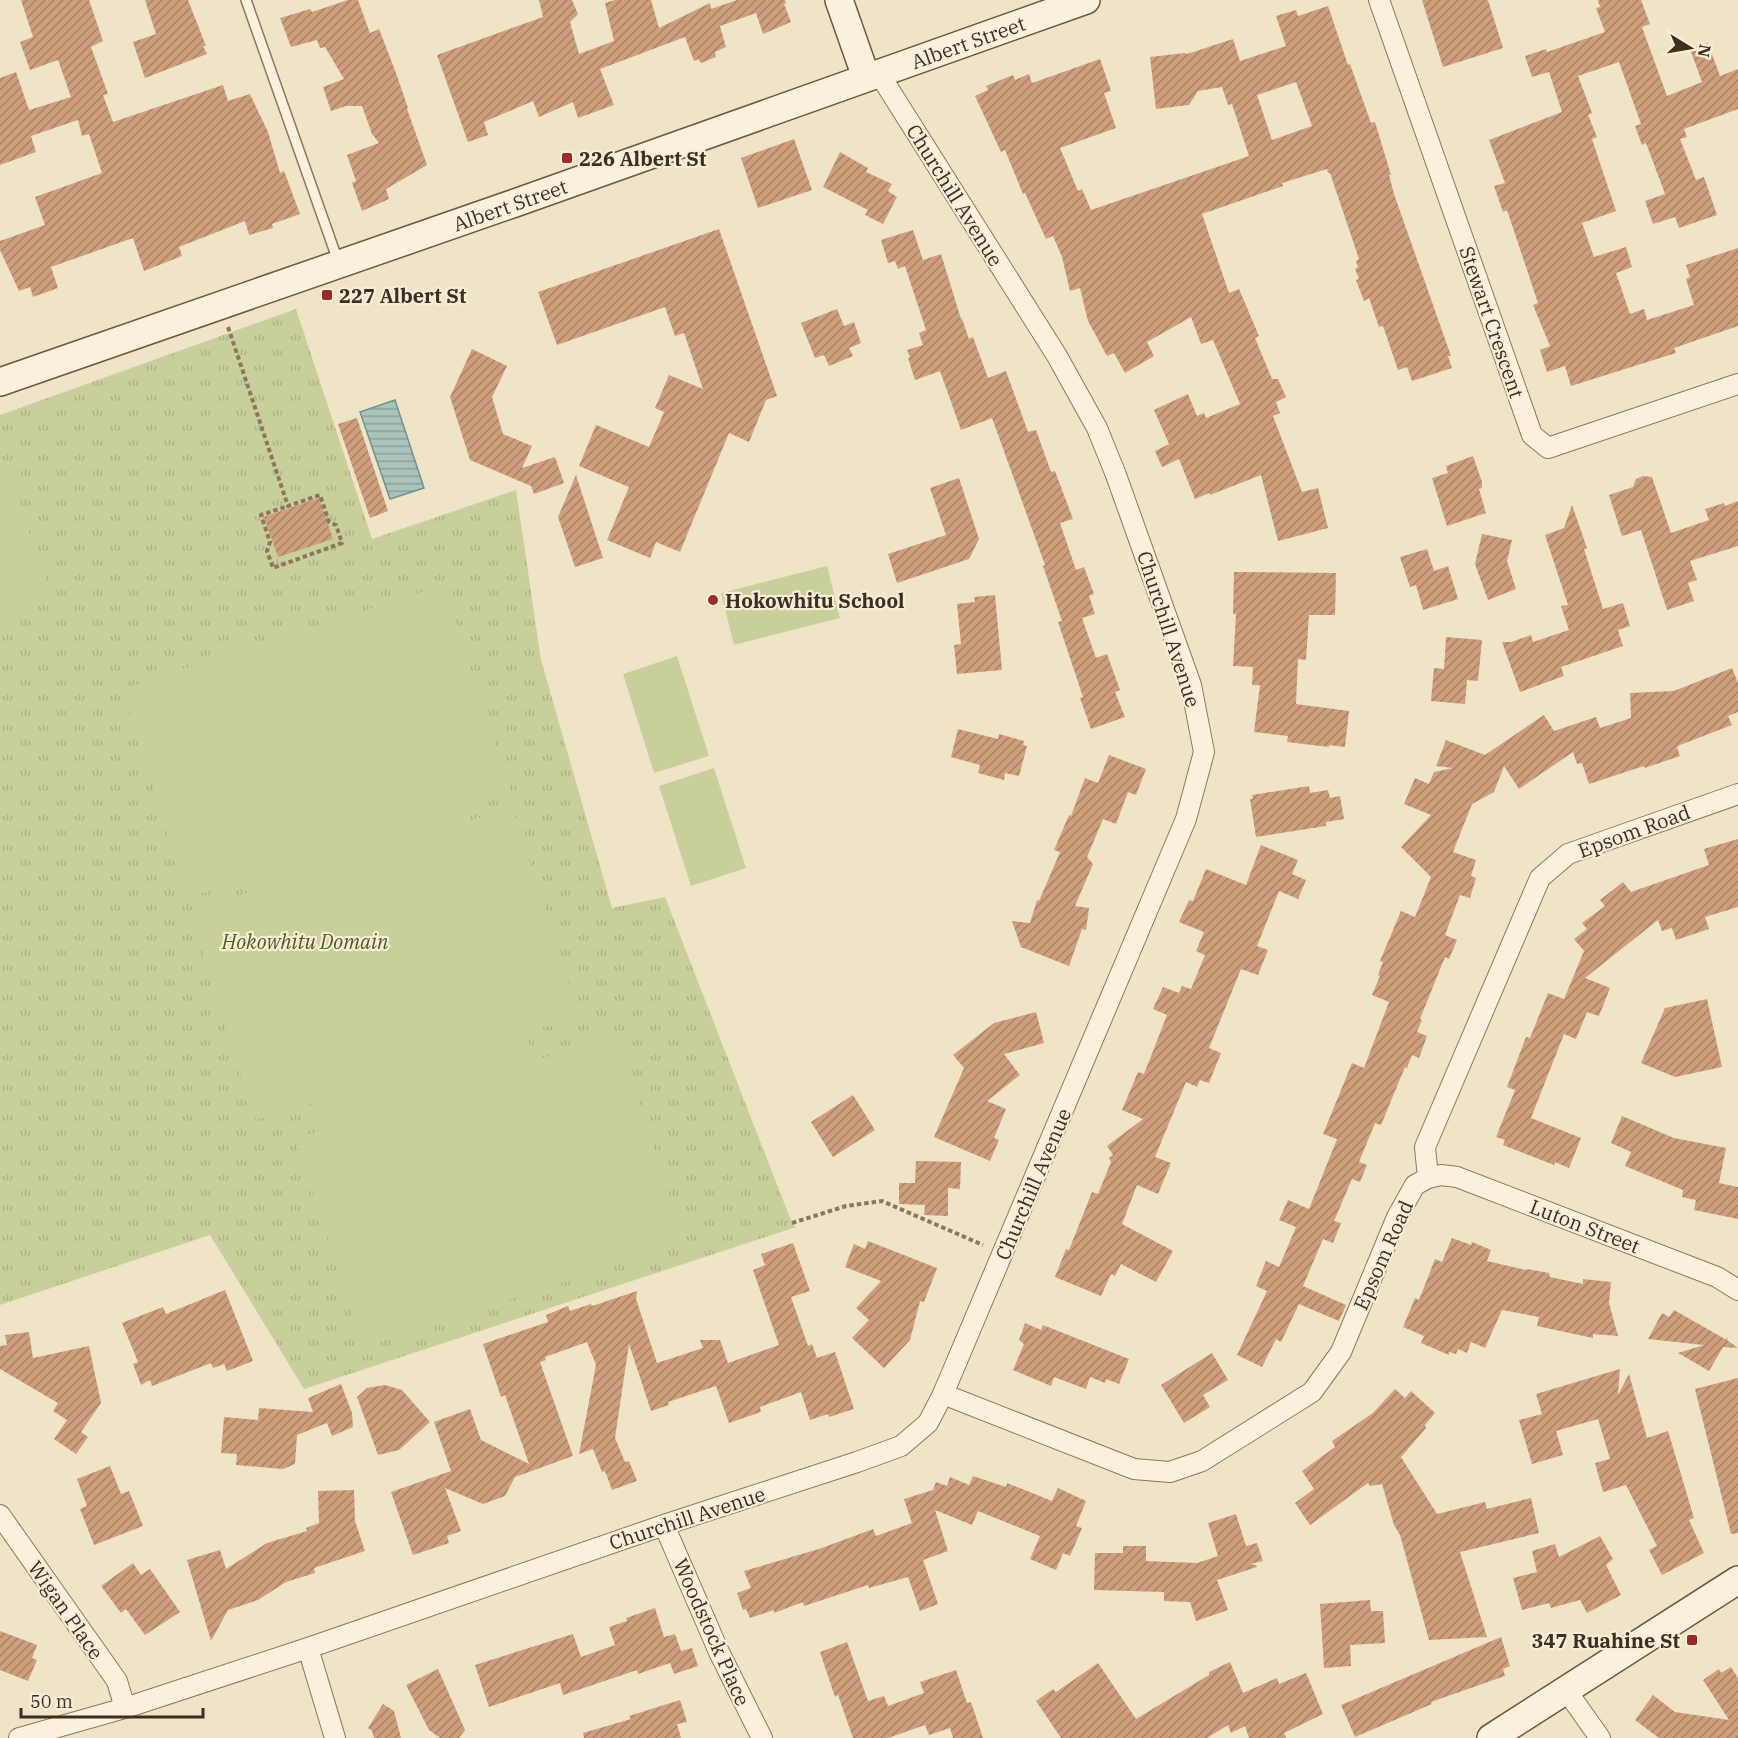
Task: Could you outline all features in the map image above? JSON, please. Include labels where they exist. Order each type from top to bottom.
[{"type":"main road","points":[[839,0],[872,75]]},
{"type":"main road","name":"Albert Street","points":[[1,378],[339,264],[1086,0]]},
{"type":"main road","points":[[1491,1738],[1738,1580]]},
{"type":"street","name":"Stewart Crescent","points":[[1379,0],[1532,435],[1548,448],[1738,384]]},
{"type":"street","name":"Churchill Avenue","points":[[20,1738],[125,1708],[308,1648],[901,1446],[928,1423],[943,1394],[1186,819],[1204,752],[1191,685],[1097,428],[1057,356],[872,75]]},
{"type":"street","name":"Epsom Road","points":[[943,1394],[1134,1469],[1170,1472],[1202,1461],[1312,1392],[1341,1352],[1397,1217],[1415,1185],[1428,1178],[1425,1147],[1540,878],[1568,855],[1738,794]]},
{"type":"street","name":"Luton Street","points":[[1428,1178],[1441,1175],[1457,1177],[1717,1277],[1738,1290]]},
{"type":"street","name":"Wigan Place","points":[[0,1515],[117,1681],[125,1708]]},
{"type":"street","name":"Woodstock Place","points":[[664,1525],[719,1652],[762,1738]]},
{"type":"street","points":[[308,1648],[335,1738]]},
{"type":"street","points":[[1566,1690],[1600,1738]]},
{"type":"lane","points":[[246,0],[339,264]]},
{"type":"path","points":[[228,327],[288,506]]},
{"type":"path","points":[[320,495],[329,522],[336,525],[342,543],[273,568],[267,551],[270,542],[261,515],[288,506],[320,495]]},
{"type":"path","points":[[792,1223],[846,1206],[882,1201],[1003,1254]]},
{"type":"green space","name":"Hokowhitu Domain","points":[[296,309],[372,539],[516,490],[541,660],[612,908],[665,897],[792,1223],[796,1227],[304,1389],[210,1235],[0,1305],[0,415]]},
{"type":"green space","points":[[0,453],[52,597],[0,616]]},
{"type":"green space","points":[[827,566],[840,618],[734,645],[721,593]]},
{"type":"green space","points":[[444,585],[511,794],[465,809],[469,821],[512,807],[579,1016],[526,1033],[534,1061],[618,1035],[685,1243],[363,1347],[296,1139],[320,1131],[311,1103],[256,1120],[189,911],[253,891],[249,878],[188,898],[122,689]]},
{"type":"green space","points":[[677,656],[709,756],[654,773],[623,674]]},
{"type":"green space","points":[[714,768],[746,868],[691,886],[659,786]]},
{"type":"water","points":[[395,400],[424,488],[390,499],[360,412]]},
{"type":"building","points":[[21,0],[89,0],[103,41],[91,47],[108,94],[103,95],[113,122],[223,85],[228,101],[250,94],[268,132],[280,173],[284,171],[300,214],[272,224],[273,228],[249,235],[245,221],[179,247],[182,256],[144,271],[133,238],[51,267],[58,288],[33,297],[30,287],[19,291],[0,250],[0,241],[45,225],[35,197],[102,173],[89,134],[82,136],[78,120],[31,136],[36,152],[0,165],[0,78],[16,72],[29,110],[71,97],[58,60],[30,70],[20,42],[33,37]]},
{"type":"building","points":[[145,0],[188,0],[207,54],[145,78],[133,42],[156,34]]},
{"type":"building","points":[[348,0],[358,0],[370,33],[379,29],[427,165],[386,189],[389,199],[362,211],[352,183],[356,181],[347,155],[379,143],[372,134],[362,106],[346,106],[331,111],[323,87],[344,79],[325,47],[320,48],[317,40],[291,47],[280,18],[310,9],[312,12]]},
{"type":"building","points":[[539,0],[572,0],[578,14],[570,22],[579,54],[614,41],[605,3],[615,0],[651,0],[659,28],[710,3],[711,9],[737,0],[785,0],[784,4],[791,22],[763,34],[756,13],[720,26],[726,47],[715,52],[716,57],[701,63],[698,59],[694,61],[685,37],[600,69],[614,105],[578,118],[573,102],[539,117],[533,101],[484,122],[488,135],[468,142],[437,55],[543,17]]},
{"type":"building","points":[[1422,0],[1488,0],[1503,48],[1443,67]]},
{"type":"building","points":[[1598,0],[1641,0],[1650,24],[1642,27],[1667,96],[1702,82],[1690,49],[1708,43],[1720,76],[1738,69],[1738,109],[1684,129],[1687,137],[1680,139],[1696,180],[1704,177],[1717,215],[1679,228],[1675,217],[1653,224],[1645,201],[1665,194],[1646,143],[1642,145],[1635,126],[1641,124],[1619,62],[1578,76],[1592,113],[1588,115],[1597,137],[1592,139],[1616,211],[1582,223],[1594,257],[1626,247],[1632,267],[1616,273],[1630,314],[1644,309],[1647,320],[1694,305],[1686,279],[1690,277],[1686,265],[1738,248],[1738,326],[1674,348],[1676,353],[1571,386],[1565,366],[1547,372],[1540,350],[1550,346],[1533,305],[1538,303],[1507,210],[1503,212],[1494,186],[1505,183],[1489,140],[1562,112],[1549,72],[1532,77],[1525,56],[1546,49],[1547,52],[1605,32],[1596,8],[1600,7]]},
{"type":"building","points":[[1328,6],[1371,123],[1375,122],[1391,175],[1389,175],[1394,194],[1451,356],[1448,356],[1452,368],[1412,381],[1407,367],[1398,370],[1383,326],[1379,327],[1369,298],[1364,301],[1356,280],[1359,279],[1355,269],[1358,267],[1356,261],[1359,259],[1327,169],[1282,183],[1283,186],[1202,214],[1229,293],[1239,289],[1259,336],[1255,338],[1272,379],[1278,379],[1286,397],[1276,402],[1280,413],[1273,416],[1302,492],[1318,488],[1328,528],[1278,541],[1261,475],[1195,499],[1179,459],[1162,467],[1155,451],[1169,444],[1154,410],[1188,394],[1197,416],[1204,413],[1206,418],[1240,404],[1213,340],[1201,344],[1191,317],[1147,342],[1154,356],[1125,373],[1114,353],[1107,356],[1088,321],[1080,288],[1070,291],[1062,257],[1053,236],[1046,239],[1025,193],[1023,194],[1005,150],[1001,152],[975,96],[988,90],[986,86],[1013,75],[1015,80],[1029,74],[1032,83],[1100,59],[1111,91],[1104,93],[1116,128],[1060,148],[1078,191],[1082,189],[1091,210],[1249,156],[1232,104],[1228,105],[1222,87],[1198,91],[1189,105],[1156,109],[1150,57],[1187,54],[1233,39],[1240,61],[1286,46],[1276,16],[1296,10],[1298,16]],"holes":[[[1296,82],[1312,126],[1272,140],[1257,95]]]},
{"type":"building","points":[[794,139],[812,190],[758,208],[741,158]]},
{"type":"building","points":[[840,152],[868,168],[866,172],[892,184],[888,191],[897,197],[883,224],[865,215],[868,210],[823,187]]},
{"type":"building","points":[[719,229],[777,396],[766,400],[749,442],[729,433],[680,552],[656,542],[650,558],[607,540],[629,487],[579,466],[596,425],[649,447],[664,412],[655,408],[669,375],[703,389],[684,333],[675,336],[665,307],[557,345],[538,292]]},
{"type":"building","points":[[913,230],[923,260],[941,254],[961,319],[969,339],[973,337],[988,378],[1006,371],[1028,432],[1036,430],[1051,472],[1055,471],[1073,519],[1060,523],[1076,570],[1084,567],[1094,594],[1089,596],[1095,614],[1082,618],[1096,658],[1107,654],[1120,690],[1115,692],[1125,717],[1091,729],[1058,622],[1062,621],[1043,566],[1045,565],[992,418],[961,430],[940,371],[915,380],[907,350],[923,345],[919,333],[926,330],[905,266],[898,269],[895,261],[888,263],[881,240]]},
{"type":"building","points":[[837,309],[844,326],[854,322],[861,343],[849,348],[853,356],[829,366],[824,355],[815,358],[801,323]]},
{"type":"building","points":[[472,349],[507,366],[492,397],[503,434],[532,446],[522,468],[555,457],[564,483],[534,494],[531,486],[470,460],[450,397]]},
{"type":"building","points":[[357,418],[388,511],[370,518],[338,424]]},
{"type":"building","points":[[1473,456],[1482,482],[1482,488],[1479,489],[1486,513],[1447,526],[1432,478],[1448,473],[1446,466]]},
{"type":"building","points":[[576,475],[603,558],[575,567],[558,517]]},
{"type":"building","points":[[1643,476],[1652,477],[1671,533],[1709,520],[1705,509],[1738,501],[1738,546],[1690,561],[1697,580],[1688,583],[1694,601],[1667,610],[1641,530],[1622,536],[1609,495],[1633,487],[1636,479]]},
{"type":"building","points":[[959,478],[979,539],[969,559],[897,583],[888,554],[946,535],[930,488]]},
{"type":"building","points":[[319,498],[333,539],[278,557],[264,517]]},
{"type":"building","points":[[1572,505],[1587,548],[1584,549],[1603,609],[1623,603],[1630,626],[1618,630],[1623,646],[1561,667],[1564,676],[1520,692],[1502,642],[1511,642],[1531,635],[1533,642],[1569,630],[1561,606],[1568,605],[1545,535],[1564,528]]},
{"type":"building","points":[[1482,534],[1512,540],[1507,561],[1516,589],[1488,600],[1475,564]]},
{"type":"building","points":[[1427,549],[1434,571],[1448,566],[1458,599],[1423,610],[1416,585],[1410,587],[1400,557]]},
{"type":"building","points":[[1234,572],[1336,573],[1335,615],[1309,615],[1306,660],[1298,659],[1296,704],[1349,711],[1345,747],[1287,742],[1288,736],[1254,732],[1260,685],[1252,685],[1253,667],[1233,666],[1236,614],[1233,614]]},
{"type":"building","points":[[995,595],[1002,670],[957,674],[954,645],[961,644],[957,604],[975,602],[974,597]]},
{"type":"building","points":[[1446,637],[1482,640],[1478,681],[1467,680],[1465,704],[1431,701],[1434,668],[1444,669]]},
{"type":"building","points":[[1732,668],[1738,683],[1738,712],[1728,716],[1732,725],[1680,745],[1677,747],[1680,756],[1589,784],[1582,763],[1577,764],[1573,752],[1519,789],[1504,766],[1494,792],[1472,804],[1453,852],[1476,860],[1471,876],[1476,878],[1470,898],[1460,895],[1445,935],[1457,940],[1449,959],[1445,957],[1420,1019],[1422,1020],[1417,1032],[1427,1036],[1419,1058],[1412,1055],[1407,1068],[1405,1067],[1381,1125],[1375,1123],[1359,1162],[1367,1165],[1360,1182],[1352,1179],[1334,1221],[1341,1223],[1333,1243],[1323,1239],[1303,1286],[1346,1305],[1339,1321],[1299,1304],[1281,1342],[1276,1339],[1262,1367],[1237,1355],[1267,1291],[1256,1286],[1266,1261],[1279,1267],[1296,1227],[1279,1220],[1288,1200],[1309,1209],[1337,1139],[1323,1134],[1352,1063],[1364,1068],[1389,1002],[1372,995],[1380,976],[1378,975],[1383,962],[1380,961],[1401,911],[1415,917],[1431,877],[1401,847],[1431,815],[1404,804],[1415,778],[1429,784],[1434,772],[1453,768],[1436,766],[1446,740],[1485,755],[1544,715],[1554,731],[1596,717],[1600,728],[1631,718],[1630,693],[1674,691]]},
{"type":"building","points":[[958,729],[998,739],[999,734],[1024,741],[1023,745],[1027,746],[1019,776],[1005,773],[1004,780],[978,773],[980,765],[951,757]]},
{"type":"building","points":[[1109,755],[1146,769],[1136,795],[1128,792],[1116,824],[1103,819],[1087,857],[1093,864],[1075,906],[1089,908],[1086,930],[1082,929],[1069,966],[1021,947],[1012,921],[1030,923],[1037,900],[1039,901],[1060,852],[1054,850],[1069,815],[1071,816],[1085,778],[1098,783]]},
{"type":"building","points":[[1309,786],[1310,793],[1328,790],[1330,798],[1340,796],[1344,819],[1326,822],[1326,826],[1256,837],[1250,799],[1253,799],[1252,795]]},
{"type":"building","points":[[1738,839],[1738,907],[1705,917],[1709,929],[1676,940],[1672,928],[1662,931],[1658,920],[1585,978],[1610,988],[1599,1016],[1587,1012],[1576,1039],[1564,1034],[1531,1118],[1581,1138],[1569,1168],[1555,1162],[1554,1165],[1503,1145],[1505,1140],[1496,1137],[1515,1090],[1507,1087],[1526,1037],[1530,1038],[1548,993],[1564,999],[1584,951],[1574,939],[1587,929],[1582,923],[1605,906],[1600,900],[1623,882],[1631,892],[1709,865],[1704,849]]},
{"type":"building","points":[[1261,845],[1298,860],[1292,874],[1306,880],[1298,899],[1279,891],[1257,946],[1268,950],[1258,975],[1241,969],[1209,1048],[1221,1053],[1209,1083],[1200,1080],[1197,1087],[1186,1082],[1155,1157],[1171,1163],[1158,1194],[1137,1185],[1122,1224],[1173,1251],[1156,1282],[1121,1264],[1115,1276],[1111,1274],[1101,1296],[1055,1277],[1066,1249],[1069,1250],[1092,1192],[1098,1194],[1111,1162],[1109,1158],[1113,1155],[1107,1146],[1143,1119],[1122,1110],[1138,1072],[1144,1074],[1167,1015],[1153,1009],[1163,987],[1179,993],[1182,986],[1191,989],[1205,955],[1196,951],[1204,932],[1179,922],[1189,900],[1193,901],[1206,869],[1246,885]]},
{"type":"building","points":[[1707,999],[1722,1067],[1675,1077],[1641,1063],[1665,1008]]},
{"type":"building","points":[[1036,1012],[1044,1043],[1004,1054],[1020,1075],[987,1101],[1006,1109],[994,1138],[999,1140],[990,1161],[934,1137],[964,1068],[953,1055],[994,1023]]},
{"type":"building","points":[[853,1095],[875,1130],[833,1157],[811,1122]]},
{"type":"building","points":[[1622,1116],[1674,1138],[1726,1148],[1719,1183],[1738,1187],[1738,1219],[1694,1210],[1696,1200],[1682,1197],[1683,1190],[1625,1166],[1631,1152],[1611,1143]]},
{"type":"building","points":[[916,1161],[961,1162],[960,1189],[948,1188],[948,1216],[924,1215],[925,1205],[899,1204],[899,1183],[915,1183]]},
{"type":"building","points":[[1452,1238],[1471,1245],[1472,1242],[1491,1250],[1487,1261],[1549,1273],[1550,1277],[1583,1284],[1583,1279],[1611,1282],[1609,1303],[1618,1336],[1593,1334],[1593,1338],[1537,1326],[1539,1317],[1502,1310],[1485,1348],[1471,1342],[1467,1353],[1458,1349],[1456,1354],[1449,1352],[1449,1355],[1421,1343],[1424,1336],[1403,1327],[1415,1298],[1419,1300],[1435,1259],[1442,1262]]},
{"type":"building","points":[[868,1241],[937,1268],[924,1302],[920,1301],[910,1340],[884,1368],[852,1338],[869,1320],[856,1308],[881,1281],[845,1267],[854,1244],[865,1249]]},
{"type":"building","points":[[793,1243],[810,1291],[791,1297],[808,1346],[812,1344],[817,1358],[835,1352],[854,1409],[810,1420],[801,1392],[760,1407],[761,1412],[729,1423],[716,1386],[668,1402],[669,1405],[651,1411],[629,1344],[615,1438],[625,1462],[629,1461],[637,1481],[612,1490],[593,1449],[579,1454],[596,1365],[587,1342],[545,1357],[546,1360],[540,1362],[573,1456],[515,1477],[505,1496],[483,1504],[445,1488],[461,1531],[447,1536],[449,1543],[413,1555],[391,1492],[451,1471],[434,1422],[470,1409],[481,1440],[529,1464],[505,1395],[501,1397],[483,1344],[548,1322],[546,1315],[568,1306],[570,1311],[637,1291],[636,1299],[657,1363],[703,1348],[700,1340],[720,1340],[728,1363],[779,1345],[753,1270],[765,1265],[761,1254]]},
{"type":"building","points":[[225,1290],[253,1361],[227,1371],[224,1364],[213,1368],[211,1363],[152,1386],[150,1380],[141,1385],[133,1364],[138,1362],[122,1323],[163,1307],[166,1314]]},
{"type":"building","points":[[1674,1310],[1725,1339],[1728,1338],[1727,1340],[1738,1348],[1723,1347],[1709,1371],[1678,1353],[1704,1345],[1648,1339],[1662,1313],[1669,1317]]},
{"type":"building","points":[[1025,1323],[1041,1330],[1043,1325],[1129,1359],[1119,1384],[1106,1379],[1105,1383],[1090,1377],[1086,1389],[1054,1377],[1051,1386],[1013,1370],[1024,1344],[1019,1340]]},
{"type":"building","points":[[29,1332],[33,1358],[89,1346],[101,1403],[81,1432],[88,1437],[76,1454],[54,1439],[67,1420],[53,1411],[58,1403],[0,1369],[0,1346],[7,1345],[5,1335]]},
{"type":"building","points":[[1212,1353],[1228,1380],[1203,1395],[1210,1407],[1184,1423],[1161,1385]]},
{"type":"building","points":[[1620,1369],[1618,1395],[1629,1374],[1647,1438],[1668,1431],[1694,1518],[1689,1520],[1704,1553],[1662,1575],[1649,1550],[1657,1546],[1626,1485],[1603,1492],[1595,1463],[1610,1459],[1598,1419],[1556,1431],[1563,1455],[1532,1464],[1519,1420],[1542,1414],[1536,1394]]},
{"type":"building","points":[[1738,1378],[1738,1533],[1731,1534],[1695,1389]]},
{"type":"building","points":[[341,1384],[352,1413],[353,1427],[332,1436],[327,1423],[297,1435],[295,1464],[283,1469],[236,1465],[237,1454],[221,1453],[224,1417],[258,1420],[259,1408],[313,1412],[308,1398]]},
{"type":"building","points":[[385,1385],[402,1390],[430,1422],[399,1450],[378,1455],[357,1397],[367,1388]]},
{"type":"building","points":[[1395,1389],[1405,1398],[1411,1391],[1435,1413],[1425,1425],[1426,1428],[1401,1457],[1437,1514],[1485,1502],[1487,1509],[1531,1498],[1539,1533],[1460,1552],[1487,1637],[1429,1640],[1400,1535],[1394,1525],[1382,1484],[1370,1486],[1368,1483],[1310,1525],[1295,1503],[1314,1489],[1302,1471],[1335,1447],[1332,1441],[1373,1413]]},
{"type":"building","points":[[110,1466],[121,1494],[129,1491],[143,1526],[94,1545],[80,1509],[87,1506],[77,1479]]},
{"type":"building","points":[[973,1476],[1006,1487],[1007,1483],[1052,1501],[1058,1488],[1086,1501],[1076,1526],[1082,1528],[1070,1556],[1063,1553],[1056,1570],[1030,1559],[1040,1536],[978,1511],[972,1525],[935,1510],[948,1551],[923,1560],[938,1604],[920,1611],[908,1577],[869,1588],[868,1585],[804,1606],[803,1602],[774,1613],[774,1610],[750,1618],[746,1609],[743,1610],[737,1593],[751,1588],[744,1571],[819,1549],[873,1529],[876,1536],[912,1523],[904,1499],[933,1490],[936,1482],[947,1486],[950,1477],[969,1485]]},
{"type":"building","points":[[354,1490],[355,1521],[365,1551],[314,1568],[315,1573],[286,1582],[258,1600],[228,1610],[211,1641],[187,1560],[220,1550],[226,1569],[267,1543],[307,1531],[306,1528],[319,1523],[318,1491]]},
{"type":"building","points":[[1236,1514],[1246,1546],[1257,1543],[1263,1561],[1250,1564],[1257,1567],[1217,1580],[1228,1610],[1196,1621],[1190,1602],[1164,1601],[1164,1592],[1094,1590],[1095,1553],[1123,1553],[1123,1546],[1146,1546],[1146,1561],[1197,1563],[1218,1556],[1208,1523]]},
{"type":"building","points":[[1600,1536],[1613,1559],[1606,1565],[1621,1595],[1587,1613],[1580,1600],[1551,1608],[1549,1603],[1522,1610],[1513,1578],[1537,1572],[1532,1551],[1555,1544],[1559,1557]]},
{"type":"building","points":[[133,1563],[141,1575],[150,1569],[180,1612],[145,1635],[126,1609],[121,1613],[101,1586]]},
{"type":"building","points":[[1370,1600],[1371,1611],[1383,1611],[1385,1643],[1350,1645],[1351,1666],[1324,1668],[1320,1604]]},
{"type":"building","points":[[655,1608],[664,1637],[675,1634],[681,1651],[692,1648],[698,1666],[674,1674],[670,1663],[638,1674],[637,1670],[563,1695],[560,1683],[489,1707],[475,1665],[573,1634],[581,1657],[615,1645],[609,1627],[627,1621],[626,1618]]},
{"type":"building","points":[[0,1631],[37,1645],[32,1658],[37,1660],[28,1681],[0,1670]]},
{"type":"building","points":[[1501,1637],[1510,1666],[1503,1669],[1505,1676],[1431,1702],[1432,1704],[1355,1737],[1341,1705]]},
{"type":"building","points":[[847,1642],[868,1701],[884,1696],[888,1706],[924,1693],[920,1682],[956,1670],[967,1703],[971,1702],[983,1738],[953,1738],[950,1728],[929,1735],[925,1725],[888,1738],[853,1738],[838,1695],[835,1697],[820,1652]]},
{"type":"building","points":[[1230,1662],[1243,1693],[1277,1678],[1279,1684],[1306,1673],[1323,1714],[1284,1733],[1286,1738],[1249,1738],[1245,1726],[1231,1733],[1228,1725],[1207,1738],[1061,1738],[1036,1701],[1053,1689],[1056,1692],[1098,1663],[1136,1719],[1209,1675],[1209,1672]]},
{"type":"building","points":[[1731,1667],[1738,1678],[1738,1738],[1659,1738],[1635,1720],[1653,1695],[1675,1712],[1729,1720],[1703,1680],[1719,1669],[1721,1673]]},
{"type":"building","points":[[438,1669],[465,1730],[459,1738],[440,1738],[429,1730],[406,1685]]},
{"type":"building","points":[[680,1700],[687,1722],[677,1724],[681,1738],[584,1738],[583,1733],[631,1719],[629,1716]]},
{"type":"building","points":[[383,1704],[394,1711],[401,1738],[374,1738],[372,1731],[368,1728]]},
{"type":"place","name":"226 Albert St","points":[[567,158]]},
{"type":"place","name":"227 Albert St","points":[[327,295]]},
{"type":"place","name":"Hokowhitu School","points":[[713,600]]},
{"type":"place","name":"347 Ruahine St","points":[[1692,1640]]}]
